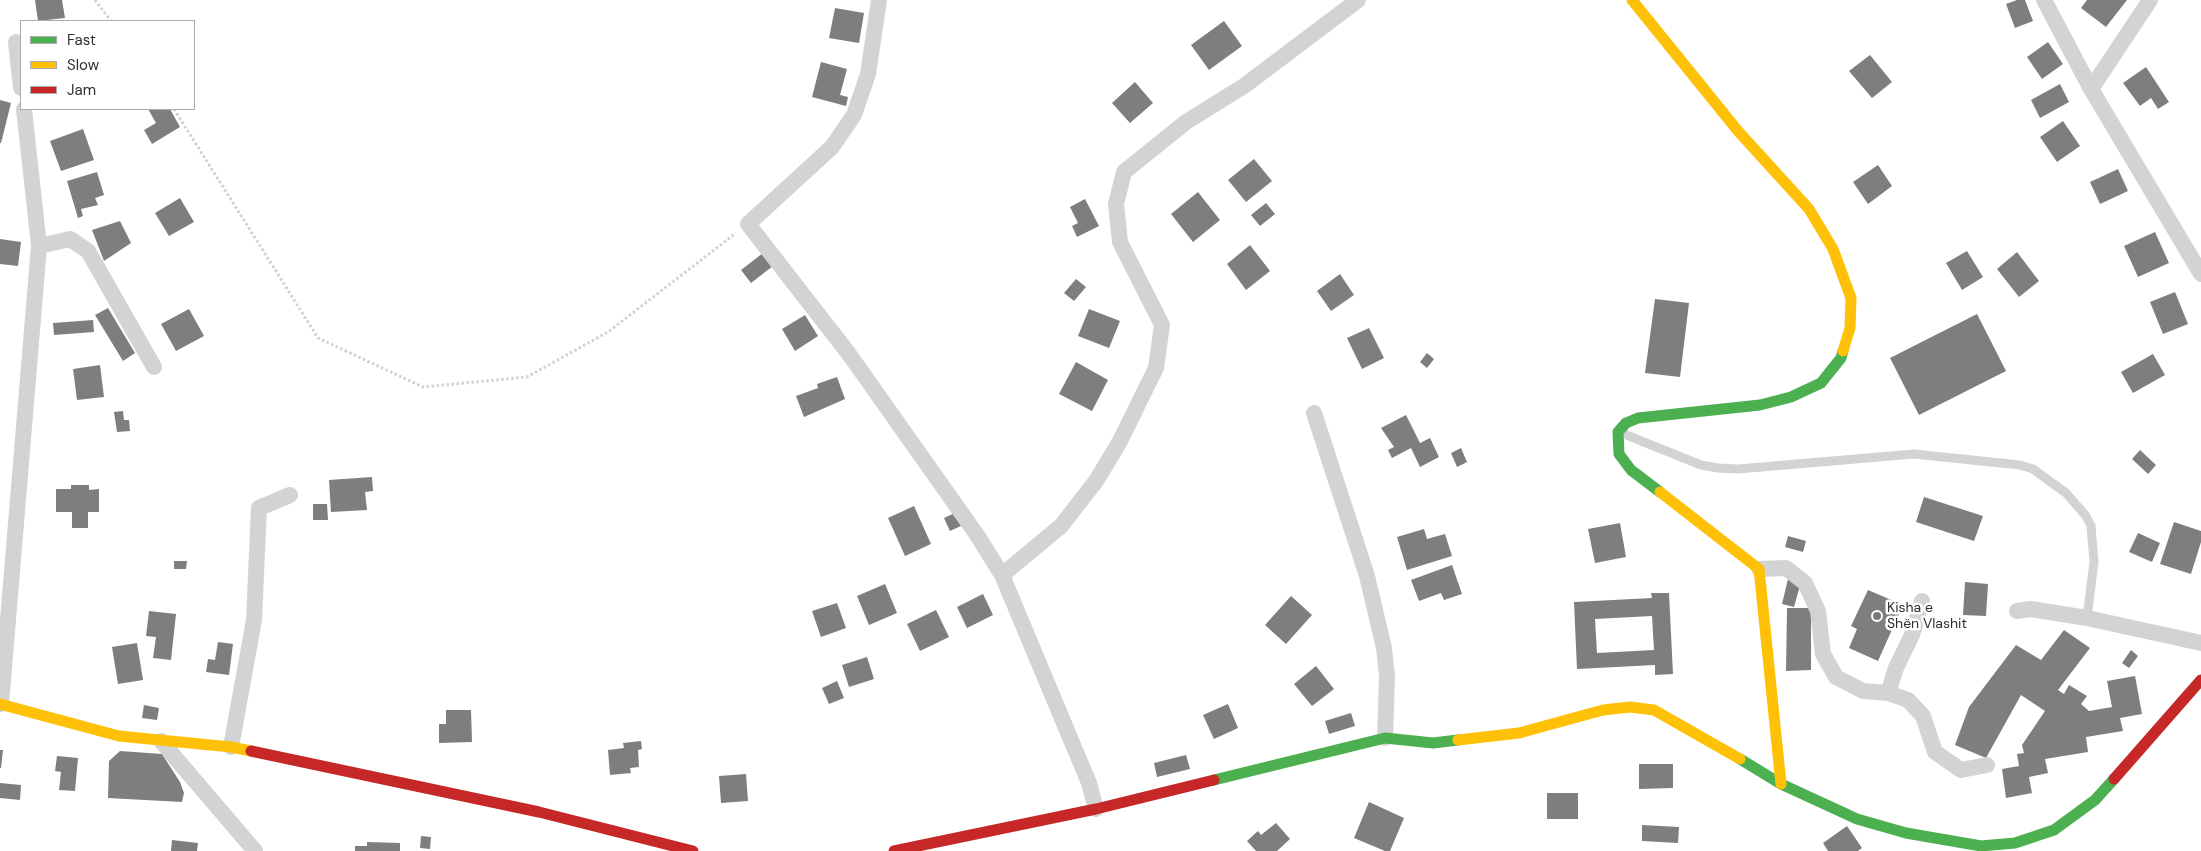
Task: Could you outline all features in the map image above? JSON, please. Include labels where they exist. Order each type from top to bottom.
[{"type":"street","points":[[878,0],[868,74],[854,115],[832,146],[748,224],[855,362],[977,535],[1002,575],[1089,783],[1096,809]]},
{"type":"street","points":[[1002,575],[1061,526],[1096,481],[1119,443],[1156,368],[1162,325],[1120,242],[1116,204],[1124,172],[1186,122],[1244,86],[1358,0]]},
{"type":"street","points":[[1632,0],[1738,132],[1808,209],[1833,249],[1851,298],[1850,328],[1841,358],[1821,383],[1791,397],[1760,405],[1638,418],[1626,423],[1618,432],[1619,454],[1631,470],[1759,569],[1786,568],[1805,583],[1818,611],[1823,654],[1836,677],[1863,691],[1888,693],[1908,700],[1923,716],[1936,752],[1961,770],[1987,765]]},
{"type":"street","points":[[2044,0],[2092,89],[2201,274]]},
{"type":"street","points":[[2092,89],[2150,0]]},
{"type":"street","points":[[16,42],[20,79]]},
{"type":"street","points":[[24,110],[39,246],[0,704],[119,736],[160,742],[232,747],[539,812],[693,851]]},
{"type":"street","points":[[39,246],[70,240],[88,251],[154,366]]},
{"type":"street","points":[[1314,413],[1367,576],[1384,648],[1387,676],[1385,738]]},
{"type":"street","points":[[232,747],[254,620],[259,508],[290,495]]},
{"type":"street","points":[[1759,569],[1782,784]]},
{"type":"street","points":[[1888,693],[1896,668],[1912,635],[1922,601]]},
{"type":"street","points":[[2017,611],[2031,609],[2087,618],[2201,643]]},
{"type":"street","points":[[894,851],[1096,809],[1385,738],[1433,743],[1519,733],[1603,710],[1630,707],[1654,710],[1678,722],[1782,784],[1857,820],[1906,833],[1981,848],[2015,843],[2054,830],[2096,800],[2201,680]]},
{"type":"street","points":[[160,742],[255,851]]},
{"type":"lane","points":[[1618,432],[1701,465],[1718,468],[1738,469],[1914,454],[2020,465],[2033,469],[2066,493],[2086,516],[2091,526],[2094,562],[2087,618]]},
{"type":"path","points":[[95,0],[110,20]]},
{"type":"path","points":[[175,110],[318,338],[423,387],[527,377],[608,332],[748,224]]},
{"type":"building","points":[[35,0],[62,0],[65,18],[38,20]]},
{"type":"building","points":[[2017,0],[2025,0],[2033,21],[2015,28],[2006,4]]},
{"type":"building","points":[[2087,0],[2127,0],[2106,27],[2081,8]]},
{"type":"building","points":[[835,8],[864,13],[859,43],[829,38]]},
{"type":"building","points":[[1224,21],[1242,46],[1209,70],[1191,45]]},
{"type":"building","points":[[2048,42],[2063,64],[2042,79],[2027,57]]},
{"type":"building","points":[[1870,55],[1892,82],[1872,98],[1849,71]]},
{"type":"building","points":[[821,62],[847,69],[840,95],[848,97],[846,106],[812,97]]},
{"type":"building","points":[[2146,67],[2169,102],[2158,109],[2151,98],[2140,106],[2123,83]]},
{"type":"building","points":[[1135,82],[1153,103],[1130,123],[1112,103]]},
{"type":"building","points":[[2060,84],[2069,102],[2040,118],[2031,100]]},
{"type":"building","points":[[0,100],[11,103],[1,143],[0,143]]},
{"type":"building","points":[[149,110],[171,110],[180,127],[152,144],[144,130],[156,123]]},
{"type":"building","points":[[2063,121],[2080,146],[2057,162],[2040,137]]},
{"type":"building","points":[[83,129],[94,160],[61,171],[50,141]]},
{"type":"building","points":[[1254,159],[1272,181],[1246,202],[1228,180]]},
{"type":"building","points":[[1878,165],[1892,186],[1868,204],[1853,182]]},
{"type":"building","points":[[2118,169],[2128,191],[2100,204],[2090,182]]},
{"type":"building","points":[[97,172],[104,195],[95,198],[98,205],[81,209],[83,216],[78,218],[67,181]]},
{"type":"building","points":[[1198,192],[1220,220],[1193,242],[1171,214]]},
{"type":"building","points":[[180,198],[194,222],[169,236],[155,213]]},
{"type":"building","points":[[1085,199],[1099,226],[1077,237],[1072,226],[1078,223],[1070,207]]},
{"type":"building","points":[[1266,203],[1275,214],[1260,226],[1251,215]]},
{"type":"building","points":[[120,221],[131,243],[104,261],[92,230]]},
{"type":"building","points":[[2155,232],[2169,263],[2138,277],[2124,246]]},
{"type":"building","points":[[0,239],[21,242],[18,266],[0,264]]},
{"type":"building","points":[[1250,245],[1270,271],[1246,290],[1227,264]]},
{"type":"building","points":[[1967,251],[1983,277],[1962,290],[1946,263]]},
{"type":"building","points":[[2017,252],[2039,281],[2019,297],[1997,269]]},
{"type":"building","points":[[763,253],[773,266],[751,283],[741,270]]},
{"type":"building","points":[[1340,274],[1354,295],[1331,311],[1317,291]]},
{"type":"building","points":[[1076,279],[1086,287],[1074,301],[1064,293]]},
{"type":"building","points":[[2175,292],[2188,324],[2163,334],[2150,302]]},
{"type":"building","points":[[1655,299],[1689,303],[1680,377],[1645,373]]},
{"type":"building","points":[[108,308],[135,353],[123,361],[95,315]]},
{"type":"building","points":[[189,309],[204,336],[176,351],[161,324]]},
{"type":"building","points":[[1089,309],[1120,321],[1109,348],[1078,336]]},
{"type":"building","points":[[1977,314],[2006,371],[1919,415],[1890,358]]},
{"type":"building","points":[[805,315],[818,336],[795,351],[782,329]]},
{"type":"building","points":[[93,320],[94,332],[54,335],[53,323]]},
{"type":"building","points":[[1369,328],[1384,358],[1362,369],[1347,338]]},
{"type":"building","points":[[1427,353],[1434,359],[1427,368],[1420,362]]},
{"type":"building","points":[[2153,354],[2165,375],[2133,393],[2121,372]]},
{"type":"building","points":[[1076,362],[1108,380],[1092,411],[1059,394]]},
{"type":"building","points":[[100,365],[104,397],[77,400],[73,369]]},
{"type":"building","points":[[837,377],[845,399],[804,417],[796,396],[818,388],[817,384]]},
{"type":"building","points":[[123,411],[124,420],[129,420],[130,431],[117,432],[114,412]]},
{"type":"building","points":[[1406,415],[1420,443],[1430,438],[1439,457],[1420,467],[1411,448],[1392,458],[1388,450],[1394,447],[1381,428]]},
{"type":"building","points":[[1461,448],[1467,462],[1457,467],[1451,453]]},
{"type":"building","points":[[2140,450],[2156,465],[2148,474],[2132,459]]},
{"type":"building","points":[[372,477],[373,491],[365,492],[367,510],[331,512],[329,480]]},
{"type":"building","points":[[71,485],[89,485],[89,490],[99,489],[99,512],[88,512],[88,528],[72,528],[72,512],[56,512],[56,489],[71,489]]},
{"type":"building","points":[[1924,497],[1983,516],[1974,541],[1916,522]]},
{"type":"building","points":[[313,504],[327,504],[328,520],[313,520]]},
{"type":"building","points":[[914,506],[931,544],[905,556],[888,518]]},
{"type":"building","points":[[957,512],[963,525],[950,531],[944,518]]},
{"type":"building","points":[[2174,522],[2201,531],[2201,542],[2191,574],[2160,564]]},
{"type":"building","points":[[1620,523],[1626,557],[1595,563],[1588,529]]},
{"type":"building","points":[[1424,529],[1427,539],[1445,534],[1452,556],[1407,570],[1397,537]]},
{"type":"building","points":[[2138,533],[2160,543],[2152,562],[2129,552]]},
{"type":"building","points":[[1788,536],[1806,541],[1803,552],[1785,547]]},
{"type":"building","points":[[174,561],[187,561],[186,569],[174,569]]},
{"type":"building","points":[[1452,565],[1462,594],[1444,600],[1441,593],[1419,601],[1411,580]]},
{"type":"building","points":[[1788,579],[1801,582],[1794,607],[1782,604]]},
{"type":"building","points":[[1965,582],[1988,584],[1986,616],[1963,615]]},
{"type":"building","points":[[885,584],[897,613],[869,625],[857,596]]},
{"type":"building","name":"Kisha e Shën Vlashit","points":[[1868,590],[1903,605],[1878,661],[1849,648],[1857,629],[1851,626]]},
{"type":"building","points":[[1651,593],[1669,593],[1673,674],[1655,675],[1655,665],[1577,669],[1574,602],[1652,598]],"holes":[[[1652,616],[1654,650],[1597,653],[1595,619]]]},
{"type":"building","points":[[983,594],[993,615],[967,628],[957,607]]},
{"type":"building","points":[[1291,596],[1312,615],[1286,644],[1265,625]]},
{"type":"building","points":[[837,603],[846,628],[821,637],[812,611]]},
{"type":"building","points":[[1787,608],[1811,608],[1811,670],[1786,671]]},
{"type":"building","points":[[936,610],[949,637],[920,651],[907,624]]},
{"type":"building","points":[[149,611],[176,614],[171,660],[153,658],[156,637],[146,636]]},
{"type":"building","points":[[2064,630],[2090,648],[2058,690],[2064,694],[2069,685],[2087,696],[2081,704],[2089,711],[2112,707],[2107,681],[2135,676],[2142,714],[2120,718],[2123,731],[2086,737],[2088,752],[2045,759],[2048,773],[2029,777],[2032,793],[2006,798],[2002,769],[2019,766],[2017,754],[2024,753],[2022,745],[2045,711],[2021,695],[1986,758],[1955,745],[1969,707],[2016,645],[2041,660]]},
{"type":"building","points":[[218,642],[233,644],[229,675],[206,672],[208,659],[215,660]]},
{"type":"building","points":[[137,643],[143,680],[118,684],[112,647]]},
{"type":"building","points":[[2131,650],[2138,656],[2129,668],[2122,663]]},
{"type":"building","points":[[867,657],[874,679],[849,687],[842,665]]},
{"type":"building","points":[[1316,666],[1334,689],[1312,706],[1294,684]]},
{"type":"building","points":[[837,681],[844,698],[829,704],[822,688]]},
{"type":"building","points":[[1228,704],[1238,728],[1214,739],[1203,715]]},
{"type":"building","points":[[144,705],[159,708],[157,720],[142,718]]},
{"type":"building","points":[[446,710],[471,710],[472,742],[439,743],[439,724],[446,724]]},
{"type":"building","points":[[1351,713],[1355,726],[1329,734],[1325,721]]},
{"type":"building","points":[[641,741],[642,749],[638,750],[639,767],[630,768],[631,773],[610,775],[608,750],[624,748],[623,743]]},
{"type":"building","points":[[0,750],[3,750],[1,768],[0,768]]},
{"type":"building","points":[[120,751],[162,754],[180,782],[184,793],[182,802],[108,798],[109,761]]},
{"type":"building","points":[[1186,755],[1190,769],[1157,777],[1154,763]]},
{"type":"building","points":[[57,756],[78,758],[75,791],[59,790],[61,772],[55,771]]},
{"type":"building","points":[[1639,764],[1673,764],[1673,788],[1639,789]]},
{"type":"building","points":[[746,774],[748,801],[721,803],[719,776]]},
{"type":"building","points":[[0,783],[21,785],[20,800],[0,798]]},
{"type":"building","points":[[1547,793],[1578,793],[1578,819],[1547,819]]},
{"type":"building","points":[[1369,802],[1404,818],[1390,851],[1385,851],[1354,838]]},
{"type":"building","points":[[1276,823],[1290,839],[1277,851],[1256,851],[1247,841],[1258,831],[1261,835]]},
{"type":"building","points":[[1642,825],[1679,827],[1678,843],[1642,841]]},
{"type":"building","points":[[1847,826],[1862,848],[1858,851],[1828,851],[1823,843]]},
{"type":"building","points":[[421,836],[431,837],[430,849],[420,848]]},
{"type":"building","points":[[172,840],[198,843],[197,851],[171,851]]},
{"type":"building","points":[[367,842],[400,843],[400,851],[355,851],[355,846],[367,846]]},
{"type":"traffic: fast","points":[[1660,492],[1631,470],[1619,454],[1618,432],[1626,423],[1638,418],[1760,405],[1791,397],[1821,383],[1841,358],[1843,351]]},
{"type":"traffic: fast","points":[[1214,780],[1385,738],[1433,743],[1458,740]]},
{"type":"traffic: fast","points":[[1740,759],[1781,784],[1857,819],[1906,833],[1981,846],[2015,843],[2054,830],[2095,800],[2114,779]]},
{"type":"traffic: slow","points":[[1632,0],[1738,131],[1809,209],[1833,249],[1851,298],[1850,328],[1843,351]]},
{"type":"traffic: slow","points":[[1660,492],[1759,569],[1781,784]]},
{"type":"traffic: slow","points":[[0,704],[119,736],[231,747],[251,751]]},
{"type":"traffic: slow","points":[[1458,740],[1519,733],[1603,710],[1630,707],[1654,710],[1740,759]]},
{"type":"traffic: jam","points":[[2114,779],[2201,680]]},
{"type":"traffic: jam","points":[[251,751],[539,812],[693,851]]},
{"type":"traffic: jam","points":[[894,851],[1096,809],[1214,780]]},
{"type":"place","name":"Kisha e Shën Vlashit","points":[[1877,616]]}]
